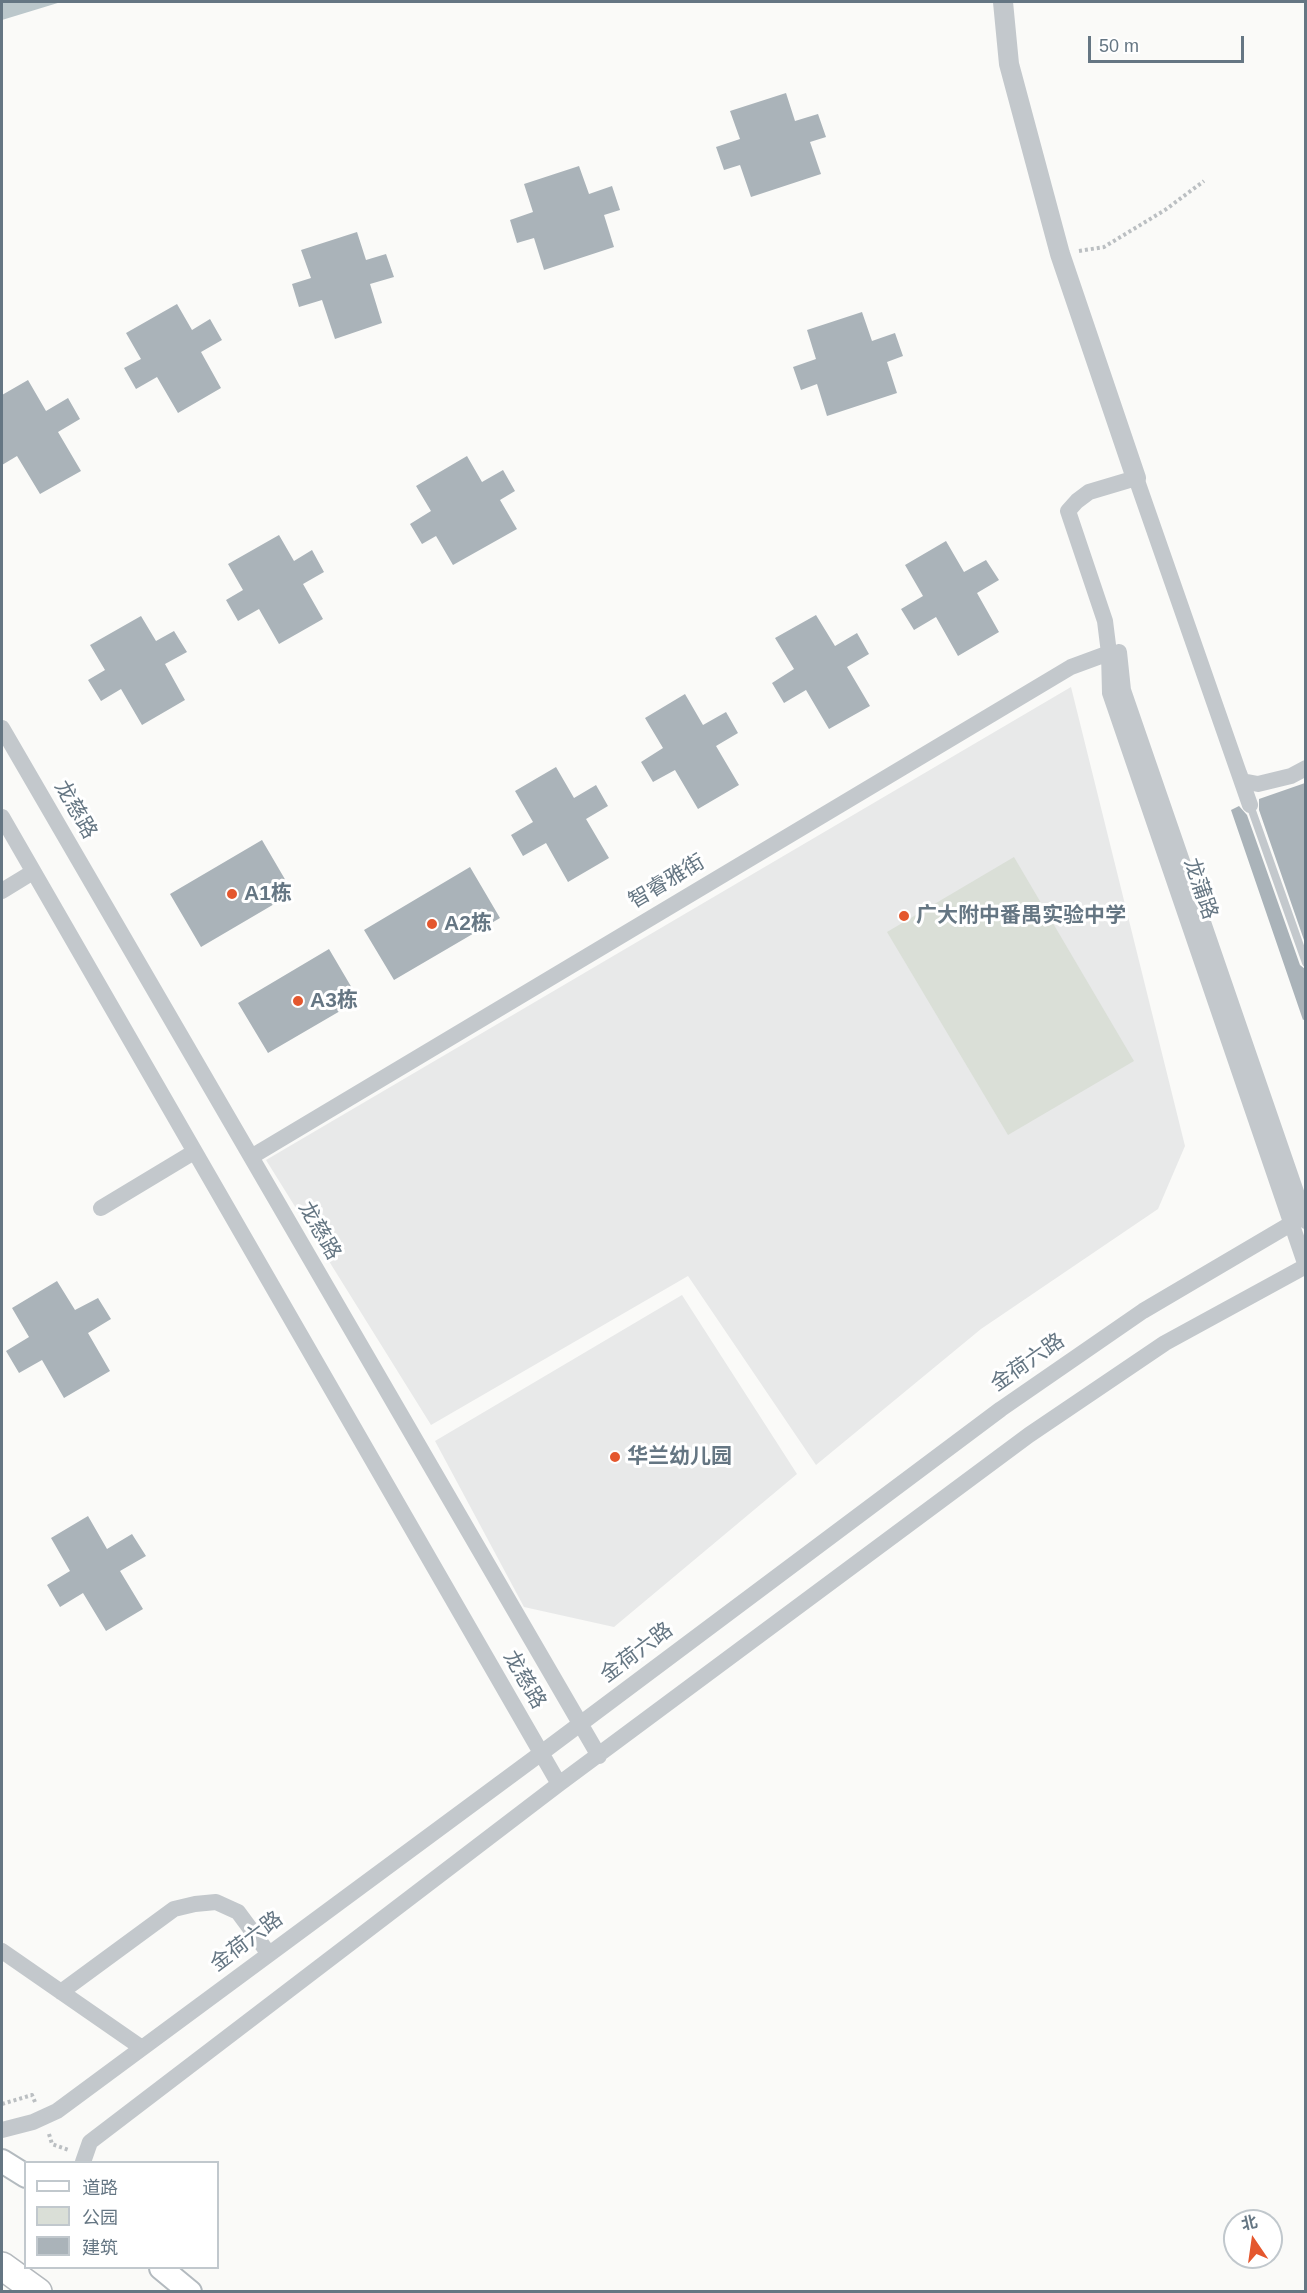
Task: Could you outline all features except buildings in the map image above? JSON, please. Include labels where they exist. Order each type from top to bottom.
[{"type":"highway","points":[[2,2266],[38,2292]]},
{"type":"main road","points":[[2,2161],[24,2175]]},
{"type":"main road","points":[[162,2269],[190,2292]]},
{"type":"street","points":[[1003,2],[1009,64],[1060,254],[1250,805]]},
{"type":"street","points":[[1077,516],[1068,511],[1089,492],[1140,489]]},
{"type":"street","name":"龙蒲路","points":[[1077,516],[1105,621],[1110,693],[1301,1219]]},
{"type":"street","name":"龙蒲路","points":[[1077,516],[1079,516],[1115,622],[1123,690],[1301,1219],[1305,1266]]},
{"type":"street","name":"智睿雅街","points":[[251,1157],[1071,667],[1109,653]]},
{"type":"street","name":"龙慈路","points":[[2,728],[598,1756]]},
{"type":"street","points":[[1242,782],[1258,784],[1291,776],[1305,768]]},
{"type":"street","name":"龙慈路","points":[[2,817],[559,1784]]},
{"type":"street","points":[[2,891],[33,872]]},
{"type":"street","points":[[101,1208],[194,1152]]},
{"type":"street","name":"金荷六路","points":[[2,2130],[57,2111],[540,1754],[1001,1408],[1143,1311],[1301,1219]]},
{"type":"street","points":[[84,2158],[90,2142],[559,1784],[1029,1435],[1165,1343],[1305,1266]]},
{"type":"street","points":[[61,1992],[174,1909],[195,1904],[216,1902],[238,1912],[269,1954]]},
{"type":"street","points":[[2,1951],[142,2048]]},
{"type":"lane","points":[[1250,805],[1305,963]]},
{"type":"path","points":[[1060,254],[1104,247],[1165,210],[1204,181]]},
{"type":"path","points":[[2,2104],[32,2095],[52,2144],[84,2158]]},
{"type":"shaded area","points":[[2,2],[61,2],[2,20]]},
{"type":"shaded area","name":"广大附中番禺实验中学","points":[[1071,687],[1185,1146],[1158,1209],[981,1329],[816,1465],[688,1276],[431,1425],[266,1160]]},
{"type":"shaded area","name":"华兰幼儿园","points":[[682,1295],[797,1474],[614,1627],[524,1607],[435,1441]]},
{"type":"green space","points":[[1014,857],[1134,1061],[1008,1135],[887,932]]},
{"type":"place","name":"A1栋","points":[[232,894]]},
{"type":"place","name":"广大附中番禺实验中学","points":[[904,916]]},
{"type":"place","name":"A2栋","points":[[432,924]]},
{"type":"place","name":"A3栋","points":[[298,1001]]},
{"type":"place","name":"华兰幼儿园","points":[[615,1457]]}]
